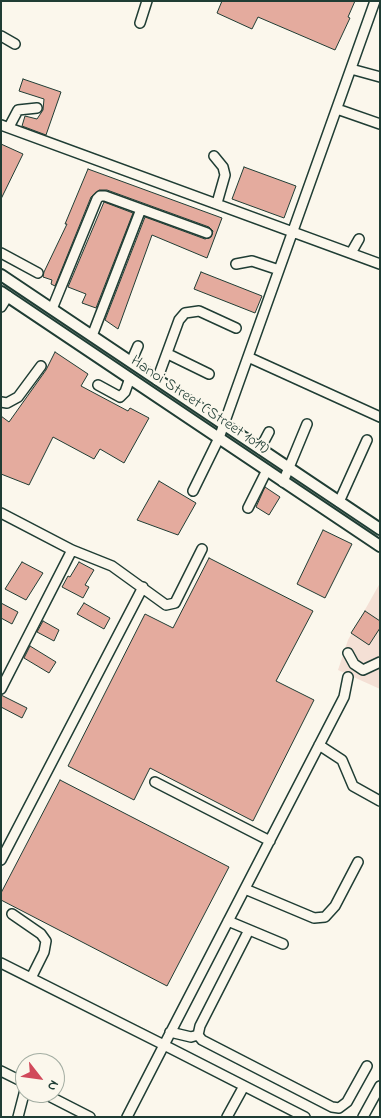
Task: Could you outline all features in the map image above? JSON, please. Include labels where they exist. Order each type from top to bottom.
[{"type":"main road","name":"Hanoi Street (Street 1019)","points":[[1,275],[380,529]]},
{"type":"main road","name":"Hanoi Street (Street 1019)","points":[[5,294],[380,546]]},
{"type":"street","points":[[140,23],[147,1]]},
{"type":"street","points":[[194,491],[224,425],[375,1]]},
{"type":"street","points":[[1,36],[15,44]]},
{"type":"street","points":[[351,69],[380,78]]},
{"type":"street","points":[[37,108],[18,110],[5,126],[293,230],[380,264]]},
{"type":"street","points":[[337,109],[380,124]]},
{"type":"street","points":[[214,156],[223,167],[225,174],[217,203]]},
{"type":"street","points":[[52,309],[97,198],[105,196],[207,233]]},
{"type":"street","points":[[92,336],[141,209]]},
{"type":"street","points":[[351,253],[359,239]]},
{"type":"street","points":[[1,253],[38,273]]},
{"type":"street","points":[[236,264],[252,261],[279,270]]},
{"type":"street","points":[[1,307],[5,294]]},
{"type":"street","points":[[157,380],[179,320],[185,313],[191,310],[199,311],[236,328]]},
{"type":"street","points":[[131,362],[138,346]]},
{"type":"street","points":[[168,354],[209,374]]},
{"type":"street","points":[[248,357],[380,417]]},
{"type":"street","points":[[1,402],[7,403],[18,397],[41,366]]},
{"type":"street","points":[[98,385],[120,397],[125,392],[130,378]]},
{"type":"street","points":[[283,482],[307,424]]},
{"type":"street","points":[[260,449],[269,432]]},
{"type":"street","points":[[339,502],[367,440]]},
{"type":"street","points":[[248,508],[267,470]]},
{"type":"street","points":[[3,517],[72,550],[112,566],[166,605],[175,603],[202,549]]},
{"type":"street","points":[[1,689],[72,550]]},
{"type":"street","points":[[1,860],[143,587]]},
{"type":"street","points":[[348,653],[354,664],[363,670],[380,662]]},
{"type":"street","points":[[127,1117],[344,697],[348,678]]},
{"type":"street","points":[[319,745],[342,760],[353,786],[380,801]]},
{"type":"street","points":[[154,782],[270,841]]},
{"type":"street","points":[[245,889],[314,918],[325,917],[335,906],[358,862]]},
{"type":"street","points":[[12,914],[42,934],[46,941],[44,952],[31,978]]},
{"type":"street","points":[[228,921],[283,944]]},
{"type":"street","points":[[198,1035],[200,1026],[249,930]]},
{"type":"street","points":[[1,963],[305,1117]]},
{"type":"street","points":[[170,1032],[191,1038],[198,1035]]},
{"type":"street","points":[[198,1035],[202,1040],[332,1107],[339,1108],[347,1102],[367,1066]]},
{"type":"street","points":[[1,1071],[15,1079]]},
{"type":"street","points":[[227,1117],[244,1086]]},
{"type":"street","points":[[363,1117],[380,1086]]},
{"type":"street","points":[[18,1117],[20,1103]]},
{"type":"street","points":[[63,1103],[90,1117]]},
{"type":"shaded area","points":[[380,583],[380,689],[338,670],[348,640]]},
{"type":"building","points":[[222,1],[355,1],[348,17],[350,18],[335,50],[258,17],[252,29],[217,13]]},
{"type":"building","points":[[23,79],[61,92],[46,135],[22,126],[25,116],[37,119],[43,110],[44,99],[19,91]]},
{"type":"building","points":[[1,144],[23,154],[1,199]]},
{"type":"building","points":[[244,167],[296,186],[284,218],[232,199]]},
{"type":"building","points":[[88,169],[222,218],[207,258],[152,235],[118,329],[105,320],[145,217],[205,239],[211,237],[213,231],[209,227],[107,190],[99,190],[91,197],[55,286],[51,284],[52,280],[43,277],[44,272],[67,224],[65,224]]},
{"type":"building","points":[[104,202],[133,213],[96,308],[82,303],[86,294],[68,287]]},
{"type":"building","points":[[201,272],[262,296],[255,313],[194,289]]},
{"type":"building","points":[[55,352],[88,374],[81,386],[128,411],[130,408],[149,418],[124,463],[100,449],[94,459],[53,437],[29,485],[1,474],[1,416],[9,422],[46,370]]},
{"type":"building","points":[[159,481],[196,503],[178,535],[137,520]]},
{"type":"building","points":[[265,487],[280,497],[269,515],[256,507]]},
{"type":"building","points":[[323,530],[352,544],[325,598],[297,584]]},
{"type":"building","points":[[209,558],[313,611],[276,681],[314,700],[253,821],[150,768],[134,800],[68,766],[145,614],[173,628]]},
{"type":"building","points":[[22,562],[43,573],[26,600],[5,589]]},
{"type":"building","points":[[79,562],[94,570],[85,585],[89,587],[83,598],[62,587]]},
{"type":"building","points":[[1,603],[18,612],[12,624],[1,618]]},
{"type":"building","points":[[84,603],[110,618],[104,629],[77,614]]},
{"type":"building","points":[[365,611],[380,621],[380,628],[369,645],[351,633]]},
{"type":"building","points":[[43,621],[59,630],[54,641],[37,632]]},
{"type":"building","points":[[30,646],[56,662],[49,673],[24,658]]},
{"type":"building","points":[[1,695],[27,708],[22,718],[1,707]]},
{"type":"building","points":[[60,780],[229,867],[167,986],[1,900],[1,893]]}]
